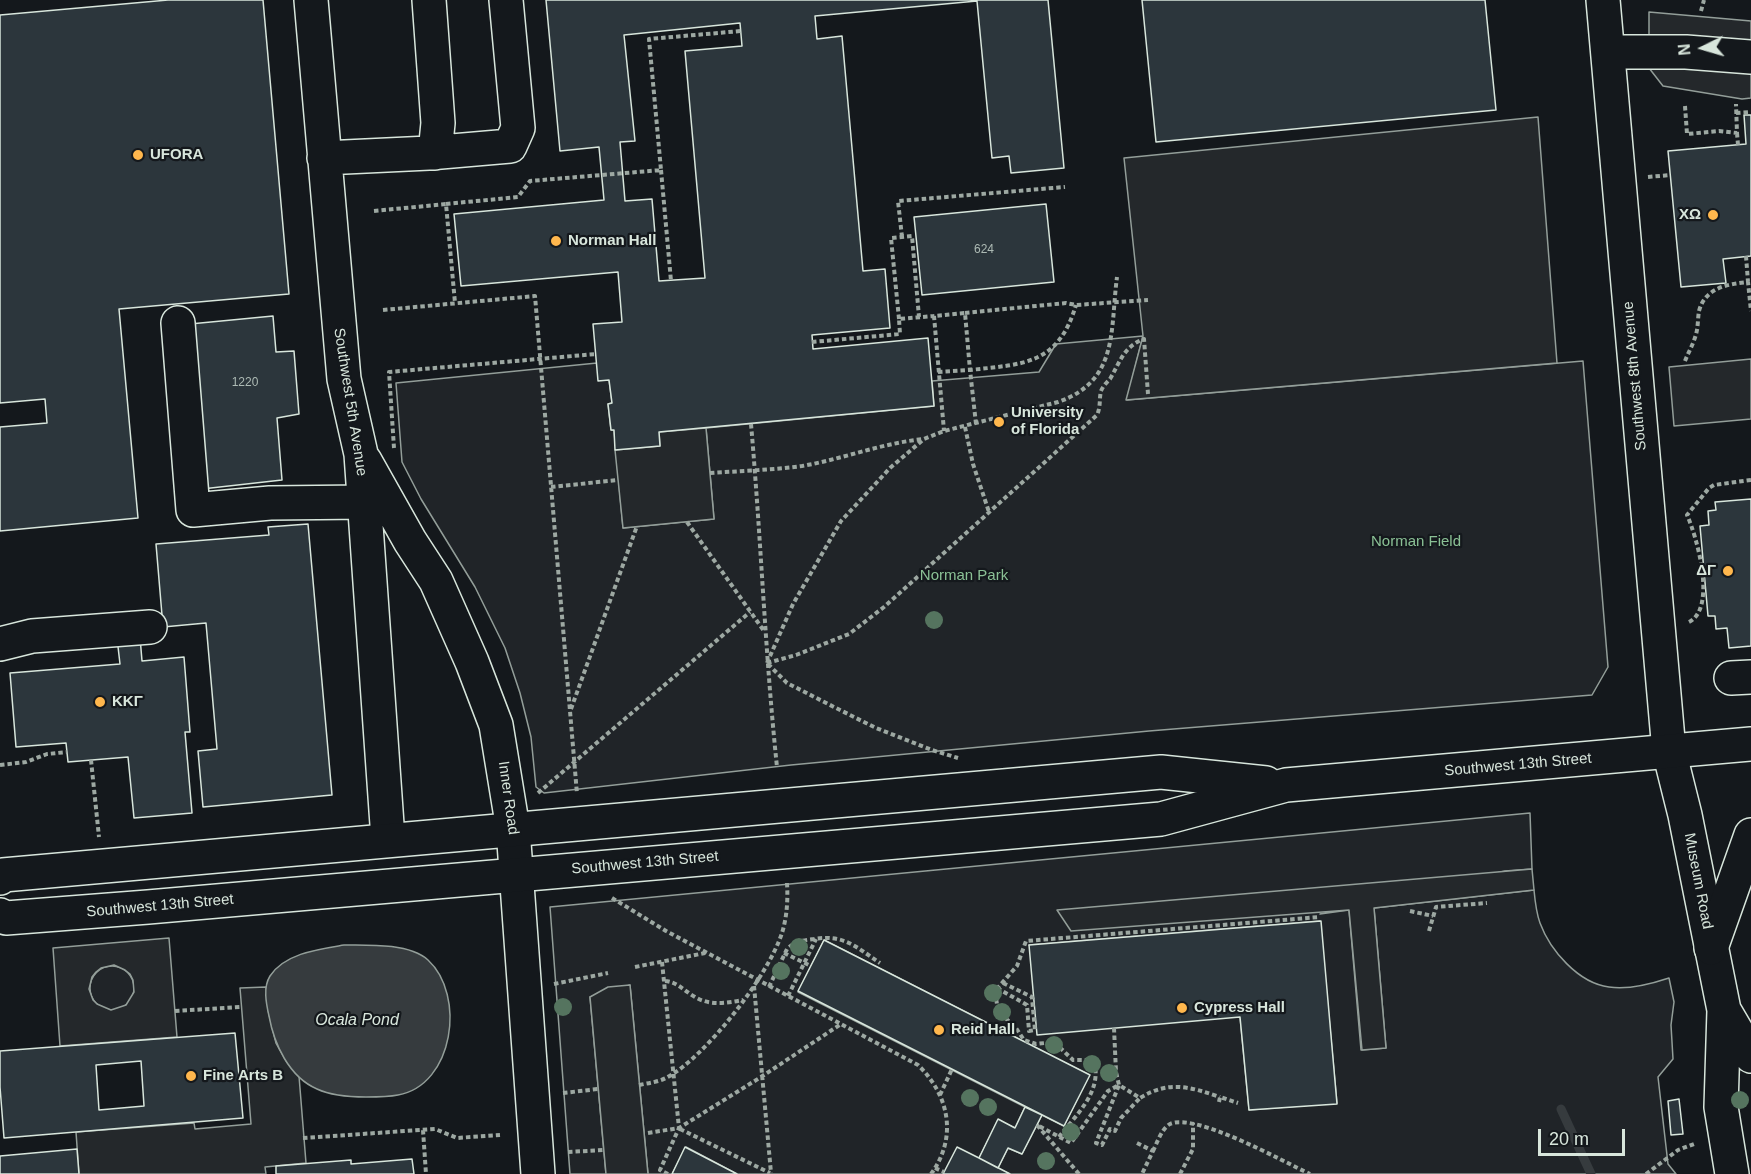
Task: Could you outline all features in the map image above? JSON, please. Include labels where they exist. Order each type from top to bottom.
[{"type":"main road","name":"Southwest 5th Avenue","points":[[310,0],[344,379],[361,454],[388,839]]},
{"type":"main road","points":[[429,0],[438,123],[435,153]]},
{"type":"main road","points":[[324,158],[435,153],[510,146],[518,128],[506,0]]},
{"type":"main road","name":"Southwest 8th Avenue","points":[[1603,0],[1669,751]]},
{"type":"main road","points":[[1608,52],[1633,50],[1751,57]]},
{"type":"main road","points":[[178,323],[193,510],[270,503],[365,502]]},
{"type":"main road","name":"Inner Road","points":[[361,454],[410,541],[436,581],[472,662],[496,725],[513,829],[538,1174]]},
{"type":"main road","points":[[0,644],[32,636],[150,627]]},
{"type":"main road","name":"Southwest 13th Street","points":[[0,915],[6,918],[148,907],[1161,819],[1286,785],[1751,744]]},
{"type":"main road","name":"Museum Road","points":[[1669,751],[1685,815],[1724,1010],[1721,1107],[1732,1174]]},
{"type":"main road","name":"Southwest 13th Street","points":[[0,878],[3,875],[388,839],[1161,772],[1286,785]]},
{"type":"main road","points":[[1711,948],[1751,835]]},
{"type":"main road","name":"Museum Road","points":[[1724,1010],[1751,1056]]},
{"type":"path","points":[[1701,11],[1704,0]]},
{"type":"path","points":[[671,281],[649,39],[741,31]]},
{"type":"path","points":[[1736,104],[1738,145]]},
{"type":"path","points":[[1685,106],[1687,134],[1719,131],[1737,133]]},
{"type":"path","points":[[1736,113],[1751,112]]},
{"type":"path","points":[[374,211],[518,197],[530,181],[661,170]]},
{"type":"path","points":[[1650,177],[1670,175]]},
{"type":"path","points":[[902,237],[898,201],[1065,187]]},
{"type":"path","points":[[446,204],[455,303]]},
{"type":"path","points":[[812,342],[900,334],[891,238],[912,236],[919,317]]},
{"type":"path","points":[[1746,256],[1751,311]]},
{"type":"path","points":[[710,473],[802,466],[898,441],[924,439],[944,431],[1073,396],[1092,383],[1106,358],[1113,333],[1117,277]]},
{"type":"path","points":[[1685,361],[1697,329],[1700,309],[1707,295],[1723,286],[1749,282]]},
{"type":"path","points":[[384,310],[535,296],[577,795]]},
{"type":"path","points":[[899,319],[1066,303],[1076,305],[1148,300]]},
{"type":"path","points":[[938,372],[1023,364],[1047,352],[1064,334],[1076,305]]},
{"type":"path","points":[[965,313],[976,424]]},
{"type":"path","points":[[933,316],[944,431]]},
{"type":"path","points":[[767,663],[796,655],[849,634],[931,566],[1097,414],[1100,408],[1101,389],[1112,376],[1120,357],[1128,348],[1144,339],[1148,394]]},
{"type":"path","points":[[389,372],[596,354]]},
{"type":"path","points":[[751,424],[767,663],[777,767]]},
{"type":"path","points":[[965,427],[973,464],[989,512]]},
{"type":"path","points":[[767,663],[793,604],[842,521],[890,468],[924,439]]},
{"type":"path","points":[[551,487],[618,480]]},
{"type":"path","points":[[1685,623],[1697,616],[1703,596],[1699,551],[1695,532],[1687,515],[1714,485],[1751,480]]},
{"type":"path","points":[[687,522],[765,632]]},
{"type":"path","points":[[570,712],[637,526]]},
{"type":"path","points":[[532,797],[750,612]]},
{"type":"path","points":[[767,663],[787,683],[836,708],[932,750],[962,759]]},
{"type":"path","points":[[0,765],[26,762],[47,754],[67,752]]},
{"type":"path","points":[[92,760],[99,838]]},
{"type":"path","points":[[639,1085],[659,1081],[673,1073],[710,1041],[754,986],[782,931],[787,908],[786,875]]},
{"type":"path","points":[[607,895],[706,953],[918,1065],[931,1078],[940,1095],[948,1126],[945,1143],[931,1174]]},
{"type":"path","points":[[1429,931],[1436,907],[1487,903]]},
{"type":"path","points":[[1410,910],[1433,916]]},
{"type":"path","points":[[1059,1137],[1091,1095],[1095,1084],[1095,1066],[1087,1060],[1073,1060],[1054,1042],[1036,1044],[1024,1040],[1016,1028],[998,1011],[995,998],[997,988],[1017,966],[1026,941],[1320,917]]},
{"type":"path","points":[[769,987],[784,953],[791,945],[816,938],[831,937],[846,940],[880,963]]},
{"type":"path","points":[[788,996],[816,938]]},
{"type":"path","points":[[635,967],[706,953]]},
{"type":"path","points":[[784,953],[811,966]]},
{"type":"path","points":[[662,962],[679,1128],[660,1170],[668,1174]]},
{"type":"path","points":[[665,981],[678,985],[705,1002],[725,1003],[743,1000]]},
{"type":"path","points":[[997,988],[1027,1005],[1029,1031],[1035,1030],[1033,997],[1003,983]]},
{"type":"path","points":[[754,986],[772,1174]]},
{"type":"path","points":[[175,1011],[241,1007]]},
{"type":"path","points":[[648,1133],[679,1128],[841,1024]]},
{"type":"path","points":[[1114,1028],[1116,1072],[1119,1085],[1096,1143],[1102,1145],[1110,1129],[1115,1131],[1121,1118],[1140,1098],[1153,1090],[1181,1086],[1238,1103]]},
{"type":"path","points":[[940,1095],[952,1070]]},
{"type":"path","points":[[1079,1174],[1037,1125],[1071,1143],[1108,1091],[1119,1085]]},
{"type":"path","points":[[1119,1085],[1140,1098]]},
{"type":"path","points":[[559,1093],[598,1089]]},
{"type":"path","points":[[1142,1174],[1166,1127],[1176,1122],[1193,1123],[1219,1131],[1311,1174]]},
{"type":"path","points":[[1180,1174],[1193,1149],[1193,1123]]},
{"type":"path","points":[[679,1128],[772,1174]]},
{"type":"path","points":[[303,1138],[435,1129],[457,1138],[500,1135]]},
{"type":"path","points":[[423,1130],[426,1174]]},
{"type":"path","points":[[1137,1143],[1153,1151]]},
{"type":"path","points":[[1646,1174],[1677,1150],[1694,1144]]},
{"type":"path","points":[[564,1152],[604,1150]]},
{"type":"path","points":[[935,1168],[944,1172]]},
{"type":"green space","name":"Norman Park","points":[[1143,336],[1127,400],[1583,361],[1608,667],[1592,695],[1149,731],[791,765],[544,793],[536,787],[531,737],[505,648],[475,587],[421,499],[402,462],[396,383],[597,363],[609,380],[612,403],[608,404],[611,430],[614,430],[623,528],[714,519],[706,428],[934,406],[932,381],[1039,372],[1056,344]]},
{"type":"green space","points":[[1530,813],[1532,869],[1505,871],[1320,914],[1349,910],[1361,1050],[1386,1048],[1374,908],[1534,890],[1539,919],[1545,933],[1558,954],[1576,972],[1598,984],[1624,988],[1669,978],[1674,1002],[1671,1025],[1673,1059],[1658,1077],[1668,1164],[1676,1174],[1010,1174],[998,1168],[1008,1148],[1022,1154],[1042,1115],[1064,1126],[1089,1075],[824,940],[798,992],[1025,1107],[1015,1128],[998,1120],[979,1158],[943,1174],[737,1174],[686,1147],[672,1174],[648,1174],[630,985],[590,997],[606,1174],[570,1174],[550,907]],"holes":[[[1320,921],[1337,1103],[1249,1110],[1240,1017],[1029,945]]]},
{"type":"green space","points":[[112,966],[121,967],[128,972],[133,979],[133,997],[128,1004],[121,1009],[112,1010],[103,1009],[96,1004],[91,997],[90,988],[91,979],[96,972],[103,967]]},
{"type":"shaded area","points":[[1649,12],[1751,21],[1751,98],[1742,99],[1663,86],[1649,68]]},
{"type":"shaded area","points":[[1538,117],[1557,363],[1126,400],[1143,336],[1124,158]]},
{"type":"shaded area","points":[[1751,359],[1751,419],[1674,426],[1669,367]]},
{"type":"shaded area","points":[[706,428],[714,519],[623,528],[615,450],[660,446],[659,432]]},
{"type":"shaded area","points":[[1532,869],[1534,890],[1374,908],[1386,1048],[1362,1050],[1349,910],[1071,931],[1057,910]]},
{"type":"shaded area","points":[[169,938],[177,1037],[60,1046],[53,948]],"holes":[[[114,965],[125,970],[133,980],[134,992],[126,1005],[111,1010],[97,1004],[89,989],[96,972],[101,968]]]},
{"type":"shaded area","points":[[630,985],[648,1174],[606,1174],[590,997],[608,987]]},
{"type":"shaded area","points":[[266,987],[268,1010],[276,1043],[287,1062],[299,1076],[306,1163],[265,1167],[266,1174],[79,1174],[76,1132],[194,1123],[195,1129],[251,1124],[240,988]]},
{"type":"water","name":"Ocala Pond","points":[[344,945],[388,946],[410,950],[428,960],[440,975],[447,994],[450,1015],[448,1037],[442,1057],[432,1075],[417,1088],[386,1097],[342,1096],[307,1084],[284,1058],[271,1027],[266,1001],[266,985],[270,976],[277,968],[294,957]]},
{"type":"building","name":"UFORA","points":[[168,0],[263,0],[289,294],[119,309],[138,518],[0,531],[0,427],[47,423],[45,399],[0,403],[0,15]]},
{"type":"building","name":"Norman Hall","points":[[546,0],[1048,0],[1064,168],[1011,173],[1009,156],[992,158],[977,1],[815,16],[817,39],[842,36],[863,271],[885,269],[890,328],[812,335],[813,349],[928,338],[934,406],[659,432],[660,446],[615,450],[614,430],[611,430],[608,404],[612,403],[609,380],[598,381],[593,324],[622,322],[618,272],[461,286],[454,214],[604,200],[599,147],[560,151]],"holes":[[[740,23],[742,46],[685,51],[705,278],[659,281],[652,199],[625,201],[620,142],[635,141],[624,35]]]},
{"type":"building","points":[[1142,0],[1485,0],[1496,110],[1156,142]]},
{"type":"building","name":"ΧΩ","points":[[1744,115],[1751,115],[1751,256],[1723,259],[1726,283],[1681,287],[1668,151],[1746,144]]},
{"type":"building","points":[[1046,204],[1054,282],[922,295],[914,217]]},
{"type":"building","points":[[273,316],[276,352],[294,351],[299,414],[277,418],[282,480],[202,489],[190,324]]},
{"type":"building","name":"ΔΓ","points":[[1751,499],[1751,646],[1729,648],[1727,628],[1716,629],[1715,616],[1708,616],[1700,526],[1709,525],[1708,511],[1716,510],[1715,502]]},
{"type":"building","points":[[308,524],[332,795],[203,807],[198,751],[217,749],[206,623],[163,627],[156,544],[269,535],[268,527]]},
{"type":"building","name":"ΚΚΓ","points":[[140,637],[142,661],[184,657],[190,732],[185,732],[192,813],[134,818],[128,757],[68,762],[66,743],[16,747],[10,673],[120,664],[117,638]]},
{"type":"building","name":"Cypress Hall","points":[[1321,921],[1337,1104],[1249,1110],[1240,1017],[1037,1035],[1029,945]]},
{"type":"building","name":"Reid Hall","points":[[824,940],[1090,1075],[1064,1126],[798,991]]},
{"type":"building","name":"Fine Arts B","points":[[235,1033],[243,1118],[4,1138],[0,1051]],"holes":[[[141,1061],[144,1106],[99,1110],[96,1065]]]},
{"type":"building","points":[[1679,1099],[1683,1134],[1671,1135],[1668,1101]]},
{"type":"building","points":[[1025,1107],[1042,1115],[1022,1154],[1008,1148],[998,1168],[979,1158],[998,1119],[1015,1128]]},
{"type":"building","points":[[685,1147],[737,1174],[672,1174]]},
{"type":"building","points":[[957,1147],[979,1158],[1010,1174],[943,1174]]},
{"type":"building","points":[[77,1149],[79,1174],[0,1174],[0,1156]]},
{"type":"building","points":[[412,1159],[414,1174],[276,1174],[276,1166],[351,1160],[351,1164]]},
{"type":"waterway","points":[[1561,1109],[1591,1174]]},
{"type":"place","name":"UFORA","points":[[138,155]]},
{"type":"place","name":"ΧΩ","points":[[1713,215]]},
{"type":"place","name":"Norman Hall","points":[[556,241]]},
{"type":"place","name":"University of Florida","points":[[999,422]]},
{"type":"place","name":"ΔΓ","points":[[1728,571]]},
{"type":"place","name":"ΚΚΓ","points":[[100,702]]},
{"type":"place","name":"Cypress Hall","points":[[1182,1008]]},
{"type":"place","name":"Reid Hall","points":[[939,1030]]},
{"type":"place","name":"Fine Arts B","points":[[191,1076]]},
{"type":"park label","name":"Norman Field","points":[[1416,542]]}]
